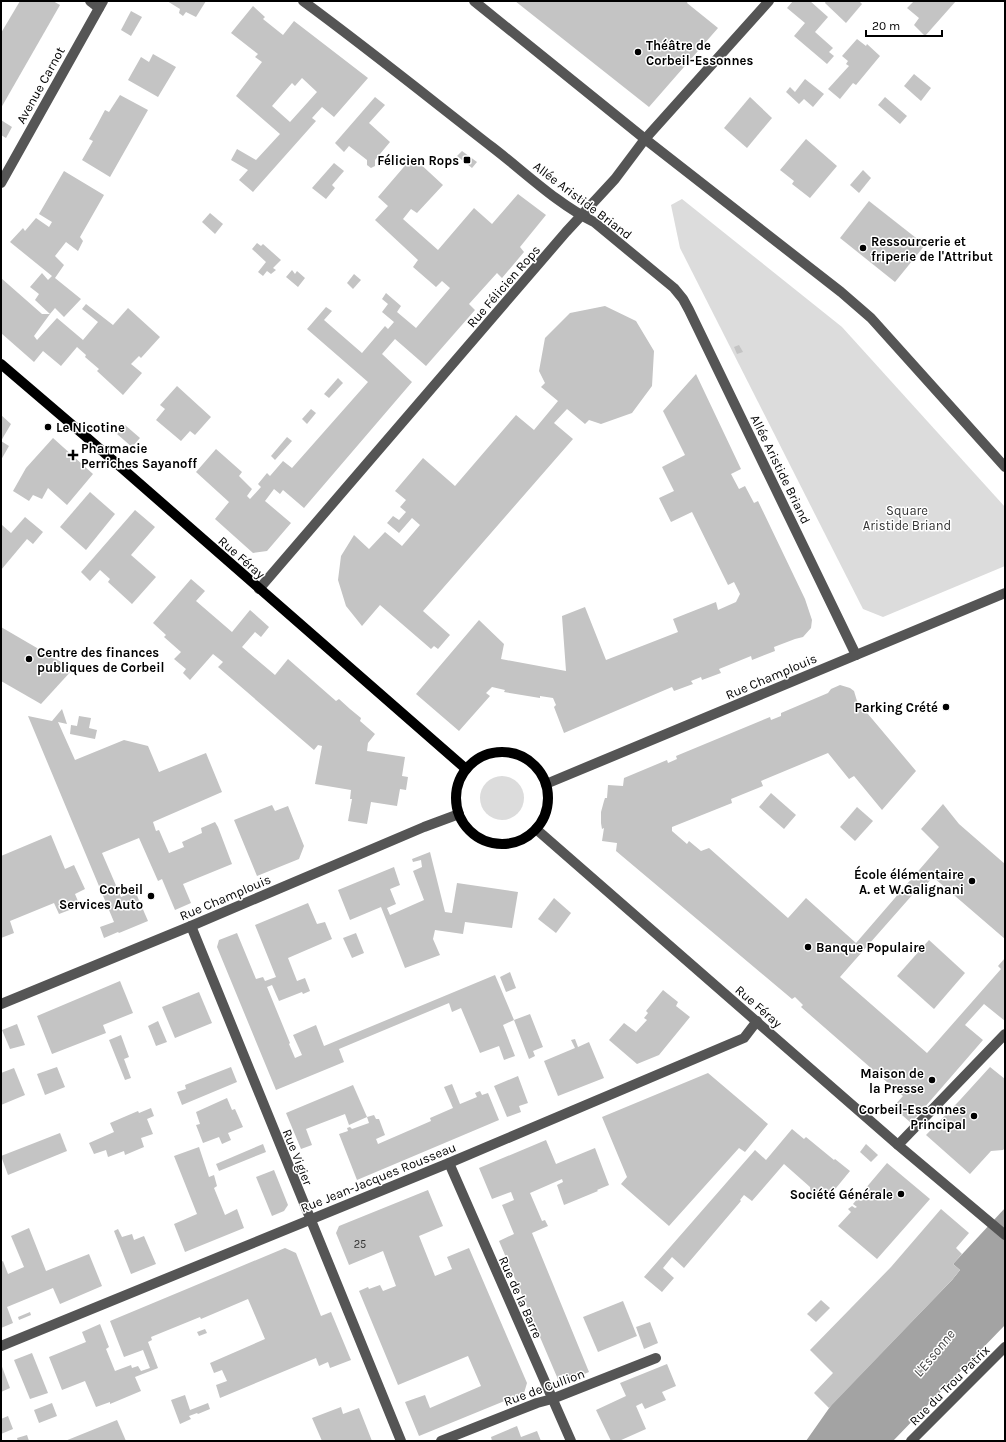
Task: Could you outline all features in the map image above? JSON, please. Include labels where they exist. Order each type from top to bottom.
[{"type":"main road","name":"Rue Féray","points":[[1,364],[466,769]]},
{"type":"main road","points":[[504,752],[518,754],[530,761],[540,772],[546,784],[548,796],[547,808],[543,820],[526,838],[514,843],[500,844],[487,841],[476,835],[466,826],[459,814],[457,791],[460,779],[466,769],[477,759],[490,754],[504,752]]},
{"type":"street","points":[[90,1],[101,4]]},
{"type":"street","name":"Allée Aristide Briand","points":[[303,1],[494,148],[554,198],[581,216],[594,222],[674,288],[683,299],[856,655]]},
{"type":"street","points":[[474,1],[871,318],[1005,467]]},
{"type":"street","name":"Rue Félicien Rops","points":[[259,589],[581,216],[615,179],[645,139],[768,1]]},
{"type":"street","name":"Avenue Carnot","points":[[1,183],[101,4]]},
{"type":"street","name":"Rue Champlouis","points":[[546,784],[1005,593]]},
{"type":"street","name":"Rue Champlouis","points":[[1,1004],[191,926],[424,827],[459,814]]},
{"type":"street","name":"Rue Féray","points":[[536,829],[898,1145],[1005,1235]]},
{"type":"street","name":"Rue Vigier","points":[[191,926],[401,1441]]},
{"type":"street","name":"Rue Jean-Jacques Rousseau","points":[[1,1346],[448,1163],[744,1038],[757,1021]]},
{"type":"street","points":[[898,1145],[1005,1034]]},
{"type":"street","name":"Rue de la Barre","points":[[448,1163],[571,1441]]},
{"type":"street","name":"Rue du Trou Patrix","points":[[911,1441],[1005,1347]]},
{"type":"street","name":"Rue de Cullion","points":[[441,1441],[656,1358]]},
{"type":"green space","name":"Square Aristide Briand","points":[[682,199],[842,327],[1005,507],[1005,566],[883,617],[863,609],[680,248],[671,205]]},
{"type":"green space","points":[[502,776],[514,780],[520,786],[524,798],[520,810],[514,816],[502,820],[490,816],[484,810],[480,798],[484,786],[490,780]]},
{"type":"water","name":"L'Essonne","points":[[1005,1208],[1005,1325],[893,1441],[806,1441],[832,1404],[952,1280],[960,1270],[953,1264]]},
{"type":"building","points":[[20,1],[53,1],[60,5],[1,108],[1,33]]},
{"type":"building","points":[[167,1],[206,1],[196,17],[186,12],[183,16],[179,13],[180,9]]},
{"type":"building","name":"Théâtre de Corbeil-Essonnes","points":[[515,1],[688,1],[687,3],[718,28],[649,107]]},
{"type":"building","points":[[793,1],[810,1],[828,17],[815,32],[833,48],[829,52],[834,56],[827,64],[794,36],[805,23],[787,8]]},
{"type":"building","points":[[826,1],[859,1],[862,4],[846,23],[825,3]]},
{"type":"building","points":[[914,1],[956,1],[925,36],[914,25],[919,18],[907,8]]},
{"type":"building","points":[[253,6],[265,17],[263,19],[283,35],[294,21],[368,78],[334,117],[322,107],[312,118],[316,121],[253,192],[239,180],[248,170],[231,160],[237,149],[256,160],[280,134],[236,96],[262,62],[255,57],[258,54],[231,33]],"holes":[[[302,78],[317,92],[290,122],[272,106],[292,83],[295,86]]]},
{"type":"building","points":[[131,11],[142,17],[131,36],[121,30]]},
{"type":"building","points":[[857,39],[866,46],[867,44],[880,56],[856,85],[853,83],[840,99],[828,89],[849,66],[846,64],[848,61],[842,56]]},
{"type":"building","points":[[153,54],[176,67],[158,97],[128,80],[141,57],[149,62]]},
{"type":"building","points":[[914,74],[931,88],[921,101],[904,86]]},
{"type":"building","points":[[805,79],[824,94],[813,107],[804,99],[799,104],[786,92],[790,87],[795,92]]},
{"type":"building","points":[[120,95],[148,110],[110,177],[82,160],[93,141],[89,139],[105,110],[109,112]]},
{"type":"building","points":[[375,97],[385,105],[369,123],[390,142],[375,160],[375,166],[371,168],[367,165],[367,160],[349,146],[344,152],[335,143]]},
{"type":"building","points":[[750,97],[772,118],[747,148],[724,128]]},
{"type":"building","points":[[885,97],[907,116],[900,124],[878,105]]},
{"type":"building","points":[[1,120],[12,127],[6,138],[1,135]]},
{"type":"building","points":[[806,139],[837,166],[810,198],[792,184],[794,181],[780,170]]},
{"type":"building","points":[[462,151],[477,162],[472,168],[457,156]]},
{"type":"building","points":[[416,160],[443,185],[417,213],[411,209],[403,219],[438,250],[474,208],[492,224],[518,194],[546,215],[520,247],[524,252],[502,278],[497,273],[469,304],[475,310],[426,366],[395,339],[382,354],[412,382],[304,508],[283,490],[280,494],[274,489],[265,501],[291,523],[267,551],[253,553],[215,519],[229,502],[196,472],[216,449],[242,472],[239,476],[252,489],[247,496],[250,499],[261,487],[258,484],[267,473],[270,476],[283,461],[292,468],[368,382],[307,329],[326,307],[332,311],[324,320],[362,353],[385,326],[388,329],[394,322],[382,312],[388,304],[382,299],[386,293],[401,306],[397,312],[416,328],[450,288],[442,281],[436,287],[413,267],[418,260],[375,220],[388,206],[378,197],[409,161],[413,164]]},
{"type":"building","points":[[334,163],[344,171],[332,185],[335,188],[326,199],[312,188]]},
{"type":"building","points":[[863,170],[871,178],[859,193],[850,185]]},
{"type":"building","points":[[64,171],[104,195],[80,237],[83,241],[78,251],[66,242],[55,256],[64,265],[55,278],[81,299],[64,317],[55,308],[50,314],[35,300],[39,294],[30,287],[42,273],[48,280],[52,276],[10,242],[23,228],[25,231],[36,218],[49,227],[52,222],[39,214]]},
{"type":"building","points":[[869,201],[925,245],[895,282],[840,238]]},
{"type":"building","points":[[210,213],[223,224],[215,234],[202,222]]},
{"type":"building","points":[[257,243],[261,246],[263,244],[281,260],[273,268],[276,270],[271,274],[267,271],[263,276],[258,272],[266,262],[252,249]]},
{"type":"building","points":[[292,270],[295,274],[297,271],[305,278],[298,287],[286,277]]},
{"type":"building","points":[[354,274],[361,280],[353,289],[347,283]]},
{"type":"building","points":[[1,278],[42,314],[50,314],[34,336],[37,340],[57,318],[83,340],[98,322],[82,309],[86,304],[113,325],[128,308],[160,337],[141,358],[139,356],[131,364],[142,373],[123,395],[97,371],[99,369],[85,357],[86,355],[77,347],[61,366],[43,351],[34,362],[1,333]]},
{"type":"building","points":[[605,306],[636,321],[654,351],[652,386],[632,413],[601,424],[589,420],[585,424],[567,409],[554,423],[573,439],[423,611],[450,635],[438,649],[434,646],[431,649],[380,605],[362,626],[346,606],[338,580],[341,556],[354,535],[369,549],[385,532],[402,546],[420,525],[412,518],[399,533],[387,523],[393,516],[399,520],[406,512],[400,507],[406,500],[395,491],[423,458],[455,486],[516,415],[534,430],[558,401],[541,387],[545,383],[539,371],[545,338],[570,313]]},
{"type":"building","points":[[739,345],[743,352],[737,354],[734,347]]},
{"type":"building","points":[[696,374],[741,469],[731,474],[739,489],[745,486],[754,503],[758,501],[805,599],[812,620],[811,628],[803,637],[774,647],[775,651],[752,660],[751,656],[719,669],[721,673],[702,680],[701,677],[691,681],[693,684],[674,691],[672,687],[564,733],[554,707],[556,705],[553,698],[540,696],[540,698],[504,692],[505,690],[492,687],[486,693],[490,696],[459,731],[416,694],[479,620],[504,644],[501,659],[566,671],[562,616],[585,607],[606,660],[678,632],[673,619],[716,602],[718,610],[736,602],[740,594],[734,582],[728,585],[692,512],[671,522],[659,498],[674,491],[662,467],[685,455],[663,411]]},
{"type":"building","points":[[338,378],[343,383],[329,398],[324,394]]},
{"type":"building","points":[[177,386],[211,417],[195,435],[190,431],[181,441],[156,420],[165,409],[160,405]]},
{"type":"building","points":[[311,409],[316,413],[307,424],[302,419]]},
{"type":"building","points":[[1,415],[11,424],[1,441]]},
{"type":"building","points":[[125,425],[140,438],[132,447],[117,434]]},
{"type":"building","points":[[287,437],[292,441],[275,460],[271,456]]},
{"type":"building","points":[[53,438],[93,474],[67,505],[48,488],[42,499],[33,495],[29,501],[13,491],[26,468]]},
{"type":"building","points":[[1,441],[9,446],[1,460]]},
{"type":"building","points":[[90,492],[115,514],[86,550],[60,527]]},
{"type":"building","points":[[135,510],[155,527],[131,555],[156,577],[132,604],[108,582],[110,579],[100,570],[90,581],[81,572]]},
{"type":"building","points":[[25,517],[43,532],[33,544],[27,539],[1,570],[1,526],[2,525],[11,533]]},
{"type":"building","points":[[191,579],[205,591],[196,601],[232,632],[250,610],[269,627],[261,637],[255,632],[242,647],[275,675],[288,659],[336,701],[339,699],[361,718],[360,721],[375,734],[368,743],[367,751],[405,757],[402,776],[408,777],[406,790],[400,789],[397,806],[371,802],[367,824],[348,821],[352,799],[350,799],[351,790],[315,784],[322,746],[318,745],[314,750],[218,667],[223,662],[213,654],[190,680],[183,673],[186,669],[174,659],[181,652],[164,637],[166,635],[153,623]]},
{"type":"building","name":"Centre des finances publiques de Corbeil","points":[[1,627],[73,669],[41,704],[1,681]]},
{"type":"building","points":[[840,685],[854,691],[857,701],[916,771],[882,810],[854,776],[849,779],[828,753],[761,781],[763,786],[731,799],[732,803],[672,827],[672,831],[687,844],[689,841],[701,851],[709,848],[788,918],[806,898],[856,943],[939,847],[921,829],[943,804],[959,824],[1005,864],[1005,939],[933,877],[917,895],[914,893],[840,977],[927,1053],[1001,969],[998,966],[1005,958],[1005,1021],[984,1004],[965,1025],[983,1040],[911,1123],[893,1107],[903,1096],[801,1007],[803,1005],[795,997],[792,999],[616,851],[617,843],[602,841],[604,828],[602,829],[601,812],[605,798],[607,798],[608,785],[623,786],[624,778],[667,760],[668,763],[677,759],[676,756],[770,717],[771,720],[781,716],[781,713],[828,693],[831,689]]},
{"type":"building","points":[[62,709],[67,724],[58,722],[75,760],[124,740],[148,746],[159,772],[206,753],[222,792],[153,822],[156,831],[159,830],[169,853],[184,847],[182,842],[202,833],[201,828],[215,822],[218,827],[232,864],[183,884],[191,903],[175,910],[162,879],[158,881],[139,838],[102,853],[121,897],[135,891],[148,921],[104,938],[100,927],[114,922],[28,716],[52,721]]},
{"type":"building","points":[[79,716],[91,718],[89,728],[97,730],[95,739],[70,734],[71,725],[77,726]]},
{"type":"building","points":[[771,793],[796,815],[784,829],[759,807]]},
{"type":"building","points":[[272,805],[275,811],[288,806],[304,846],[299,859],[257,876],[234,820]]},
{"type":"building","points":[[857,807],[873,821],[855,841],[840,827]]},
{"type":"building","points":[[51,835],[65,869],[74,865],[85,889],[75,894],[80,906],[59,914],[54,903],[10,921],[14,933],[1,938],[1,856]]},
{"type":"building","points":[[430,852],[445,912],[452,913],[457,883],[518,892],[512,928],[465,922],[463,934],[435,930],[433,939],[440,955],[405,968],[381,907],[350,920],[338,890],[394,867],[400,885],[390,889],[396,904],[387,908],[390,915],[424,900],[413,871],[422,867],[421,860],[413,862],[412,859]]},
{"type":"building","points":[[554,898],[571,913],[556,933],[538,919]]},
{"type":"building","points":[[308,903],[317,924],[325,922],[332,939],[288,958],[297,981],[305,978],[310,991],[303,994],[302,992],[279,1001],[272,985],[267,987],[295,1058],[302,1055],[293,1035],[316,1025],[324,1046],[495,975],[514,1020],[503,1025],[515,1056],[504,1060],[499,1046],[480,1053],[461,1008],[452,1012],[449,1003],[339,1049],[344,1062],[276,1090],[217,947],[219,940],[237,933],[256,979],[263,977],[265,981],[276,977],[255,925]]},
{"type":"building","points":[[356,933],[364,953],[352,958],[343,938]]},
{"type":"building","points":[[929,940],[965,973],[934,1009],[897,976]]},
{"type":"building","points":[[510,972],[516,988],[506,992],[500,977]]},
{"type":"building","points":[[120,981],[133,1013],[103,1025],[106,1033],[52,1054],[37,1016]]},
{"type":"building","points":[[663,990],[678,1002],[676,1006],[690,1017],[659,1055],[637,1064],[609,1040],[624,1023],[636,1032],[647,1020],[644,1018],[648,1013],[646,1011]]},
{"type":"building","points":[[199,992],[212,1023],[175,1038],[162,1007]]},
{"type":"building","points":[[530,1014],[543,1047],[533,1051],[535,1056],[529,1059],[514,1020]]},
{"type":"building","points":[[158,1021],[167,1042],[156,1046],[148,1026]]},
{"type":"building","points":[[17,1024],[25,1045],[10,1049],[2,1030]]},
{"type":"building","points":[[121,1035],[129,1057],[124,1059],[131,1078],[125,1080],[109,1040]]},
{"type":"building","points":[[575,1039],[578,1047],[589,1042],[604,1078],[558,1096],[544,1061],[575,1048],[571,1040]]},
{"type":"building","points":[[57,1067],[65,1087],[45,1095],[37,1074]]},
{"type":"building","points":[[231,1067],[237,1082],[182,1105],[177,1092],[186,1089],[185,1085]]},
{"type":"building","name":"Corbeil-Essonnes Principal","points":[[990,1067],[1005,1079],[1005,1148],[1003,1150],[991,1151],[970,1174],[926,1135]]},
{"type":"building","points":[[14,1068],[25,1095],[1,1105],[1,1073]]},
{"type":"building","points":[[708,1073],[768,1124],[745,1152],[739,1148],[669,1226],[621,1184],[627,1177],[602,1117]]},
{"type":"building","points":[[518,1076],[528,1103],[519,1106],[521,1112],[507,1117],[494,1086]]},
{"type":"building","points":[[452,1084],[460,1104],[477,1097],[475,1093],[480,1091],[482,1095],[488,1093],[499,1120],[357,1180],[339,1134],[348,1131],[347,1128],[350,1127],[352,1129],[369,1123],[367,1117],[374,1115],[376,1119],[379,1119],[385,1135],[376,1139],[378,1144],[431,1121],[430,1118],[453,1108],[444,1087]]},
{"type":"building","points":[[353,1085],[367,1117],[349,1125],[345,1114],[306,1129],[312,1145],[301,1149],[286,1113]]},
{"type":"building","points":[[227,1098],[232,1110],[235,1109],[243,1127],[228,1133],[231,1140],[222,1144],[219,1137],[203,1143],[196,1125],[200,1124],[196,1112]]},
{"type":"building","points":[[151,1108],[154,1116],[147,1119],[153,1134],[141,1138],[144,1147],[125,1155],[124,1151],[108,1157],[106,1150],[94,1154],[89,1143],[114,1132],[110,1123],[138,1111],[139,1113]]},
{"type":"building","points":[[792,1129],[804,1139],[806,1137],[850,1171],[827,1199],[817,1199],[811,1194],[810,1187],[784,1164],[752,1201],[744,1195],[740,1200],[741,1201],[684,1268],[672,1257],[663,1268],[674,1278],[662,1292],[644,1277],[755,1150],[766,1160]]},
{"type":"building","points":[[60,1133],[67,1151],[8,1175],[1,1156]]},
{"type":"building","points":[[546,1140],[556,1164],[595,1148],[609,1185],[564,1205],[557,1185],[563,1182],[562,1179],[530,1193],[542,1221],[545,1220],[548,1226],[532,1233],[589,1372],[560,1384],[499,1241],[514,1234],[502,1205],[514,1200],[511,1192],[492,1199],[479,1168]]},
{"type":"building","points":[[263,1144],[266,1152],[219,1171],[216,1164]]},
{"type":"building","points":[[866,1144],[878,1155],[871,1162],[860,1152]]},
{"type":"building","points":[[199,1147],[209,1177],[214,1175],[217,1186],[214,1188],[225,1215],[237,1209],[244,1228],[185,1252],[174,1224],[197,1214],[174,1156]]},
{"type":"building","points":[[887,1163],[930,1199],[877,1259],[838,1226],[851,1212],[848,1209],[852,1206],[855,1208],[857,1207],[853,1204],[858,1198],[861,1201],[868,1192],[865,1189]]},
{"type":"building","points":[[274,1170],[288,1205],[284,1211],[272,1216],[256,1177]]},
{"type":"building","points":[[428,1190],[443,1226],[419,1236],[435,1276],[452,1269],[447,1257],[469,1248],[527,1383],[524,1393],[419,1436],[405,1402],[425,1395],[430,1408],[481,1386],[468,1356],[398,1385],[359,1291],[368,1287],[369,1289],[380,1285],[383,1291],[396,1286],[383,1251],[349,1265],[336,1233],[339,1226]]},
{"type":"building","points":[[941,1209],[969,1233],[956,1248],[962,1254],[953,1264],[960,1270],[829,1408],[814,1393],[833,1373],[810,1350],[891,1267]]},
{"type":"building","points":[[29,1228],[46,1271],[89,1254],[102,1286],[60,1304],[53,1288],[7,1307],[13,1323],[1,1328],[1,1262],[3,1261],[8,1274],[24,1267],[11,1236]]},
{"type":"building","points":[[118,1229],[122,1237],[132,1234],[134,1240],[144,1236],[156,1264],[131,1274],[114,1231]]},
{"type":"building","points":[[285,1248],[296,1253],[321,1316],[331,1312],[351,1360],[330,1368],[328,1362],[319,1366],[316,1358],[220,1398],[216,1385],[227,1381],[222,1370],[214,1373],[210,1363],[265,1339],[248,1299],[201,1319],[200,1317],[151,1337],[152,1340],[148,1342],[158,1368],[135,1377],[141,1391],[110,1404],[110,1402],[96,1407],[85,1381],[62,1390],[49,1357],[86,1342],[82,1332],[100,1324],[109,1347],[106,1349],[115,1371],[131,1365],[132,1368],[138,1366],[141,1371],[150,1368],[143,1350],[124,1357],[110,1321]]},
{"type":"building","points":[[821,1300],[830,1308],[816,1322],[807,1314]]},
{"type":"building","points":[[623,1301],[637,1336],[598,1352],[583,1317]]},
{"type":"building","points":[[30,1312],[31,1315],[19,1320],[18,1317]]},
{"type":"building","points":[[650,1322],[658,1343],[644,1349],[636,1327]]},
{"type":"building","points":[[205,1329],[207,1333],[199,1336],[197,1332]]},
{"type":"building","points":[[32,1353],[48,1393],[30,1399],[14,1360]]},
{"type":"building","points":[[1,1364],[10,1388],[1,1392]]},
{"type":"building","points":[[667,1364],[676,1386],[662,1392],[666,1400],[645,1409],[642,1403],[636,1406],[646,1429],[619,1441],[611,1441],[596,1410],[626,1396],[620,1383]]},
{"type":"building","points":[[185,1395],[190,1410],[208,1403],[210,1409],[189,1416],[191,1419],[180,1424],[171,1400]]},
{"type":"building","points":[[52,1403],[57,1416],[39,1423],[34,1410]]},
{"type":"building","points":[[341,1407],[343,1414],[359,1408],[372,1441],[322,1441],[312,1418]]},
{"type":"building","points":[[8,1416],[13,1429],[1,1434],[1,1419]]},
{"type":"building","points":[[117,1420],[126,1441],[65,1441]]},
{"type":"building","points":[[517,1426],[521,1437],[537,1431],[541,1441],[492,1441],[491,1437]]},
{"type":"building","points":[[27,1435],[29,1441],[18,1441],[17,1438]]},
{"type":"place","name":"Théâtre de Corbeil-Essonnes","points":[[638,52]]},
{"type":"place","name":"Félicien Rops","points":[[467,160]]},
{"type":"place","name":"Ressourcerie et friperie de l'Attribut","points":[[863,248]]},
{"type":"place","name":"Le Nicotine","points":[[48,427]]},
{"type":"place","name":"Pharmacie Perriches Sayanoff","points":[[73,455]]},
{"type":"place","name":"Centre des finances publiques de Corbeil","points":[[29,659]]},
{"type":"place","name":"Parking Crété","points":[[946,707]]},
{"type":"place","name":"École élémentaire A. et W.Galignani","points":[[972,881]]},
{"type":"place","name":"Corbeil Services Auto","points":[[151,896]]},
{"type":"place","name":"Banque Populaire","points":[[808,947]]},
{"type":"place","name":"Maison de la Presse","points":[[932,1080]]},
{"type":"place","name":"Corbeil-Essonnes Principal","points":[[974,1116]]},
{"type":"place","name":"Société Générale","points":[[901,1194]]}]
